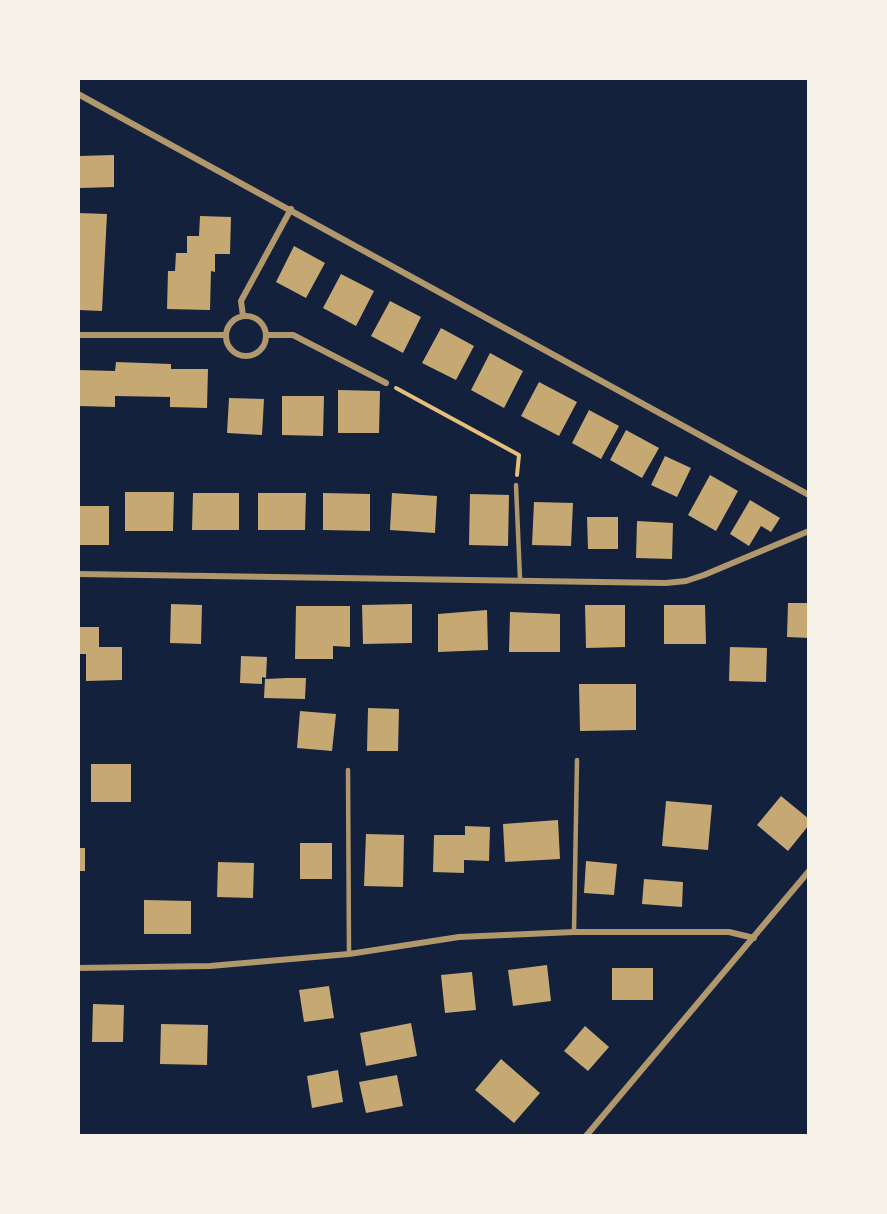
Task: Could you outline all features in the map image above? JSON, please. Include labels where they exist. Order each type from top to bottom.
[{"type":"street","points":[[78,94],[809,495]]},
{"type":"street","points":[[243,316],[241,301],[291,209]]},
{"type":"street","points":[[243,316],[256,318],[266,334],[262,348],[250,356],[243,356],[230,348],[226,335],[231,323],[243,316]]},
{"type":"street","points":[[266,334],[293,335],[386,382]]},
{"type":"street","points":[[78,335],[226,335]]},
{"type":"street","points":[[78,574],[686,581],[809,531]]},
{"type":"street","points":[[586,1136],[809,871]]},
{"type":"street","points":[[78,968],[210,966],[350,954],[459,938],[574,932],[729,932],[754,938]]},
{"type":"lane","points":[[516,485],[520,579]]},
{"type":"lane","points":[[574,932],[577,760]]},
{"type":"lane","points":[[348,770],[350,954]]},
{"type":"path","points":[[386,382],[519,455],[516,485]]},
{"type":"building","points":[[114,155],[114,187],[80,188],[79,156]]},
{"type":"building","points":[[78,213],[107,214],[102,311],[78,310]]},
{"type":"building","points":[[200,216],[231,217],[230,254],[215,254],[215,272],[211,271],[210,310],[167,309],[168,271],[175,271],[176,253],[187,253],[187,236],[199,236]]},
{"type":"building","points":[[294,246],[325,263],[306,298],[276,282]]},
{"type":"building","points":[[341,274],[374,291],[356,326],[323,308]]},
{"type":"building","points":[[390,301],[421,317],[403,353],[371,336]]},
{"type":"building","points":[[441,328],[474,346],[456,380],[422,363]]},
{"type":"building","points":[[490,353],[523,371],[504,408],[471,390]]},
{"type":"building","points":[[116,362],[171,364],[171,369],[208,369],[207,408],[170,407],[170,397],[115,396],[115,407],[78,406],[78,370],[115,371]]},
{"type":"building","points":[[539,382],[577,402],[559,436],[521,416]]},
{"type":"building","points":[[338,390],[380,391],[379,433],[338,433]]},
{"type":"building","points":[[282,396],[324,396],[323,436],[282,435]]},
{"type":"building","points":[[229,398],[264,399],[262,435],[227,433]]},
{"type":"building","points":[[589,410],[619,426],[601,459],[572,443]]},
{"type":"building","points":[[626,430],[659,448],[642,478],[610,460]]},
{"type":"building","points":[[665,456],[691,468],[677,497],[651,485]]},
{"type":"building","points":[[710,475],[738,491],[716,531],[688,515]]},
{"type":"building","points":[[125,492],[174,492],[173,531],[125,531]]},
{"type":"building","points":[[193,493],[239,493],[239,530],[192,530]]},
{"type":"building","points":[[258,493],[306,493],[305,530],[258,530]]},
{"type":"building","points":[[323,493],[370,494],[370,531],[323,530]]},
{"type":"building","points":[[392,493],[437,496],[435,533],[390,530]]},
{"type":"building","points":[[470,494],[509,495],[508,546],[469,545]]},
{"type":"building","points":[[750,500],[780,518],[771,532],[761,526],[749,546],[730,534]]},
{"type":"building","points":[[534,502],[573,503],[571,546],[532,545]]},
{"type":"building","points":[[78,506],[109,506],[109,545],[78,545]]},
{"type":"building","points":[[587,517],[618,517],[618,549],[588,549]]},
{"type":"building","points":[[637,521],[673,523],[672,559],[636,558]]},
{"type":"building","points":[[788,603],[809,603],[809,638],[787,637]]},
{"type":"building","points":[[171,604],[202,605],[201,644],[170,643]]},
{"type":"building","points":[[412,604],[412,643],[363,644],[362,605]]},
{"type":"building","points":[[585,605],[625,605],[625,647],[586,648]]},
{"type":"building","points":[[664,605],[705,605],[706,644],[664,644]]},
{"type":"building","points":[[296,606],[350,606],[350,647],[333,646],[333,659],[295,659]]},
{"type":"building","points":[[487,610],[488,650],[438,652],[438,614]]},
{"type":"building","points":[[510,612],[560,614],[560,652],[509,652]]},
{"type":"building","points":[[78,627],[99,627],[99,647],[122,647],[122,680],[86,681],[86,654],[78,654]]},
{"type":"building","points":[[730,647],[767,648],[766,682],[729,681]]},
{"type":"building","points":[[241,656],[267,657],[266,678],[262,677],[262,684],[240,683]]},
{"type":"building","points":[[306,678],[305,699],[264,698],[265,679]]},
{"type":"building","points":[[579,684],[636,684],[636,730],[580,731]]},
{"type":"building","points":[[368,708],[399,709],[398,751],[367,751]]},
{"type":"building","points":[[300,711],[336,714],[332,751],[297,748]]},
{"type":"building","points":[[91,764],[131,764],[131,802],[91,802]]},
{"type":"building","points":[[781,796],[809,819],[809,825],[788,851],[757,825]]},
{"type":"building","points":[[666,801],[712,805],[708,850],[662,846]]},
{"type":"building","points":[[558,820],[560,859],[505,862],[503,824]]},
{"type":"building","points":[[465,826],[490,827],[489,861],[464,860],[464,873],[433,872],[434,835],[465,835]]},
{"type":"building","points":[[366,834],[404,835],[403,887],[364,886]]},
{"type":"building","points":[[300,843],[332,843],[332,879],[300,879]]},
{"type":"building","points":[[78,848],[85,848],[85,871],[78,871]]},
{"type":"building","points":[[586,861],[617,864],[614,895],[584,893]]},
{"type":"building","points":[[218,862],[254,863],[253,898],[217,897]]},
{"type":"building","points":[[644,879],[683,882],[682,907],[642,904]]},
{"type":"building","points":[[144,900],[191,901],[191,934],[144,934]]},
{"type":"building","points":[[547,965],[551,1001],[513,1006],[508,970]]},
{"type":"building","points":[[612,968],[653,968],[653,1000],[612,1000]]},
{"type":"building","points":[[472,972],[476,1010],[445,1013],[441,975]]},
{"type":"building","points":[[329,986],[334,1018],[304,1022],[299,990]]},
{"type":"building","points":[[93,1004],[124,1005],[123,1042],[92,1042]]},
{"type":"building","points":[[411,1023],[417,1056],[366,1066],[360,1033]]},
{"type":"building","points":[[161,1024],[208,1025],[207,1065],[160,1064]]},
{"type":"building","points":[[585,1026],[609,1047],[588,1071],[564,1051]]},
{"type":"building","points":[[501,1059],[540,1093],[514,1123],[475,1090]]},
{"type":"building","points":[[338,1070],[343,1102],[312,1108],[307,1076]]},
{"type":"building","points":[[397,1075],[403,1106],[366,1113],[359,1082]]}]
